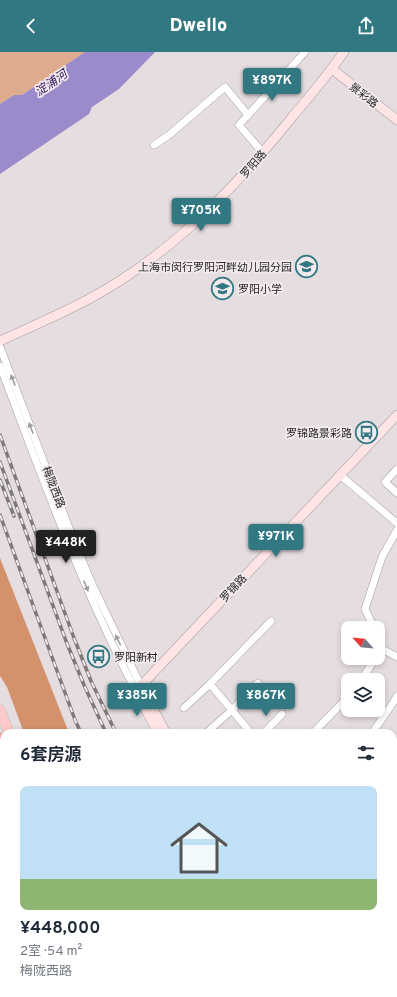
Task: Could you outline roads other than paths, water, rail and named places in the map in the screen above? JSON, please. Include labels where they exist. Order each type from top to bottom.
[{"type":"main road","points":[[0,710],[7,729]]},
{"type":"street","points":[[263,153],[239,125],[305,52]]},
{"type":"street","name":"罗阳路","points":[[0,341],[89,299],[121,280],[159,254],[199,220],[237,182],[263,153],[332,69],[344,52]]},
{"type":"street","name":"景彩路","points":[[332,69],[397,120]]},
{"type":"street","points":[[154,146],[225,87],[248,115]]},
{"type":"street","name":"梅陇西路","points":[[0,347],[34,444],[93,586],[156,729]]},
{"type":"street","name":"梅陇西路","points":[[0,366],[23,416]]},
{"type":"street","name":"罗锦路","points":[[138,689],[397,415]]},
{"type":"street","points":[[397,469],[385,482],[397,493]]},
{"type":"street","points":[[340,475],[397,523]]},
{"type":"street","points":[[371,621],[365,609],[382,557],[397,530]]},
{"type":"street","points":[[184,708],[210,684],[271,621]]},
{"type":"street","points":[[385,653],[397,657]]},
{"type":"street","points":[[211,729],[232,710],[258,683]]},
{"type":"street","points":[[210,684],[248,729]]},
{"type":"street","name":"梅陇西路","points":[[138,689],[163,729]]},
{"type":"street","points":[[375,729],[397,696]]},
{"type":"street","points":[[317,729],[341,704]]},
{"type":"street","points":[[268,729],[282,714]]},
{"type":"water","name":"淀浦河","points":[[85,52],[155,52],[119,89],[92,107],[89,114],[0,174],[0,104],[14,95],[22,95]]},
{"type":"railway","points":[[0,435],[74,638],[91,681],[114,729]]},
{"type":"railway","points":[[0,462],[66,641],[104,729]]},
{"type":"railway","points":[[0,480],[14,516]]},
{"type":"railway","points":[[0,515],[79,729]]},
{"type":"place","name":"上海市闵行罗阳河畔幼儿园分园","points":[[307,267]]},
{"type":"place","name":"罗阳小学","points":[[222,289]]},
{"type":"place","name":"罗锦路景彩路","points":[[367,433]]},
{"type":"place","name":"罗阳新村","points":[[98,657]]}]
